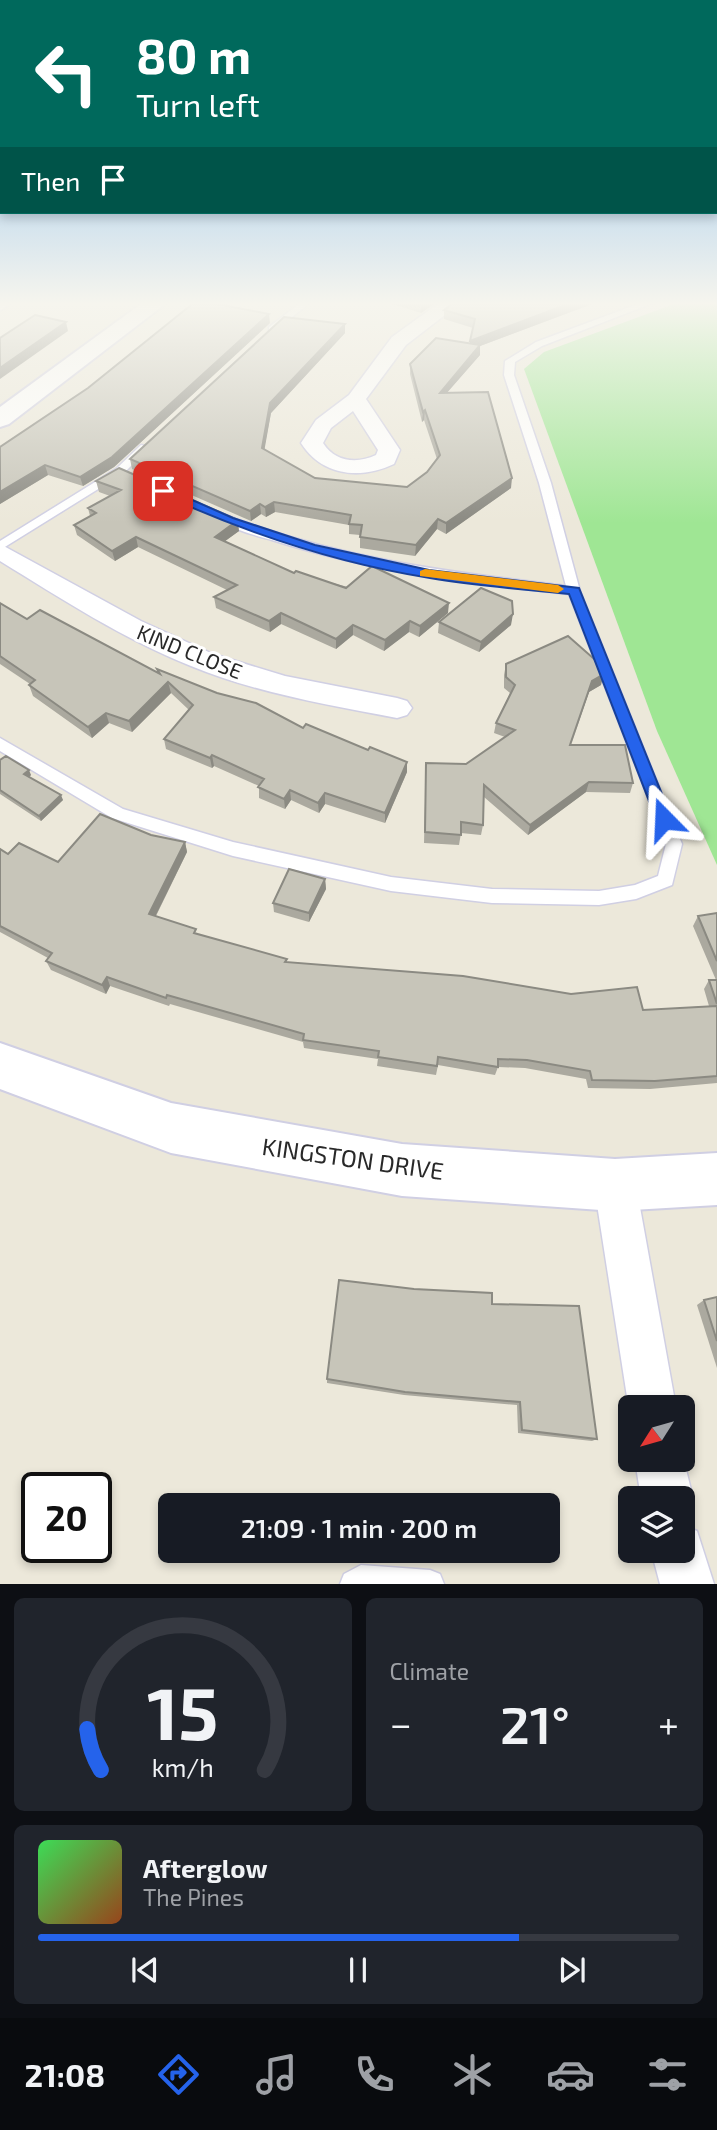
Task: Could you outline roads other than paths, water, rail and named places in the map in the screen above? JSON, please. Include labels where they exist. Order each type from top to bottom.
[{"type":"street","points":[[0,419],[59,375]]},
{"type":"street","points":[[356,399],[374,375]]},
{"type":"street","name":"KIND CLOSE","points":[[0,548],[115,619],[179,651],[281,686],[397,708]]},
{"type":"street","name":"KINGSTON DRIVE","points":[[0,1066],[184,1131],[402,1170],[615,1185],[717,1179]]},
{"type":"street","points":[[615,1185],[650,1395]]},
{"type":"street","points":[[681,1563],[687,1584]]},
{"type":"lane","points":[[0,744],[118,814],[233,849],[391,884],[492,896],[599,898],[636,892],[666,880],[674,844],[574,591],[537,457],[509,375]]},
{"type":"lane","points":[[0,548],[126,473],[158,435]]},
{"type":"lane","points":[[204,509],[324,551],[429,574],[574,591]]},
{"type":"lane","points":[[354,1584],[361,1579],[430,1584]]}]
